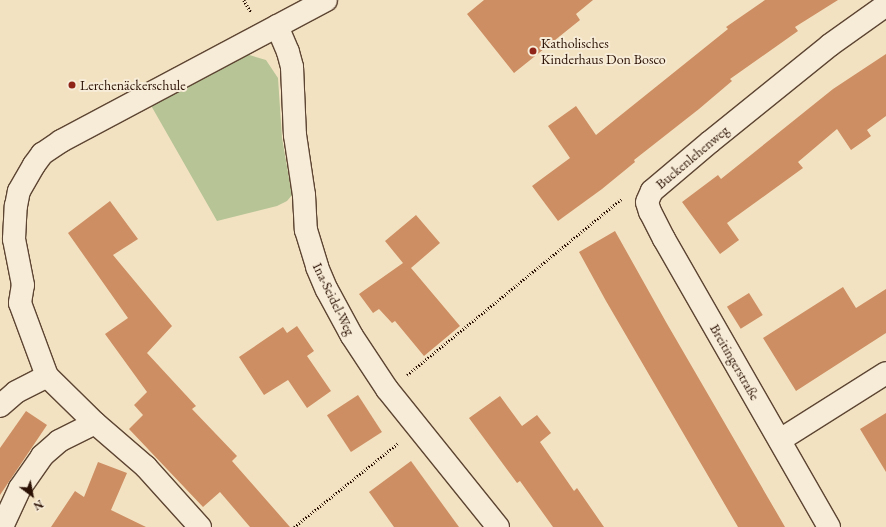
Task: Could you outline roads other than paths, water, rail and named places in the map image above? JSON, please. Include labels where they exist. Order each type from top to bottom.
[{"type":"street","points":[[200,527],[157,479],[95,423],[48,376],[20,303],[23,286],[14,239],[16,206],[26,177],[42,154],[60,141],[326,0]]},
{"type":"street","name":"Buckenlehenweg","points":[[649,196],[656,187],[756,104],[852,28],[886,5]]},
{"type":"street","name":"Ina-Seidel-Weg","points":[[277,26],[288,52],[292,67],[295,135],[304,195],[306,230],[315,260],[327,290],[352,336],[387,389],[416,427],[498,527]]},
{"type":"street","name":"Breitingerstraße","points":[[649,196],[648,207],[657,226],[829,527]]},
{"type":"street","points":[[780,440],[886,372]]},
{"type":"street","points":[[0,406],[16,392],[48,376]]},
{"type":"street","points":[[2,527],[20,488],[42,456],[59,441],[95,423]]},
{"type":"place","name":"Katholisches Kinderhaus Don Bosco","points":[[533,51]]},
{"type":"place","name":"Lerchenäckerschule","points":[[72,85]]}]
